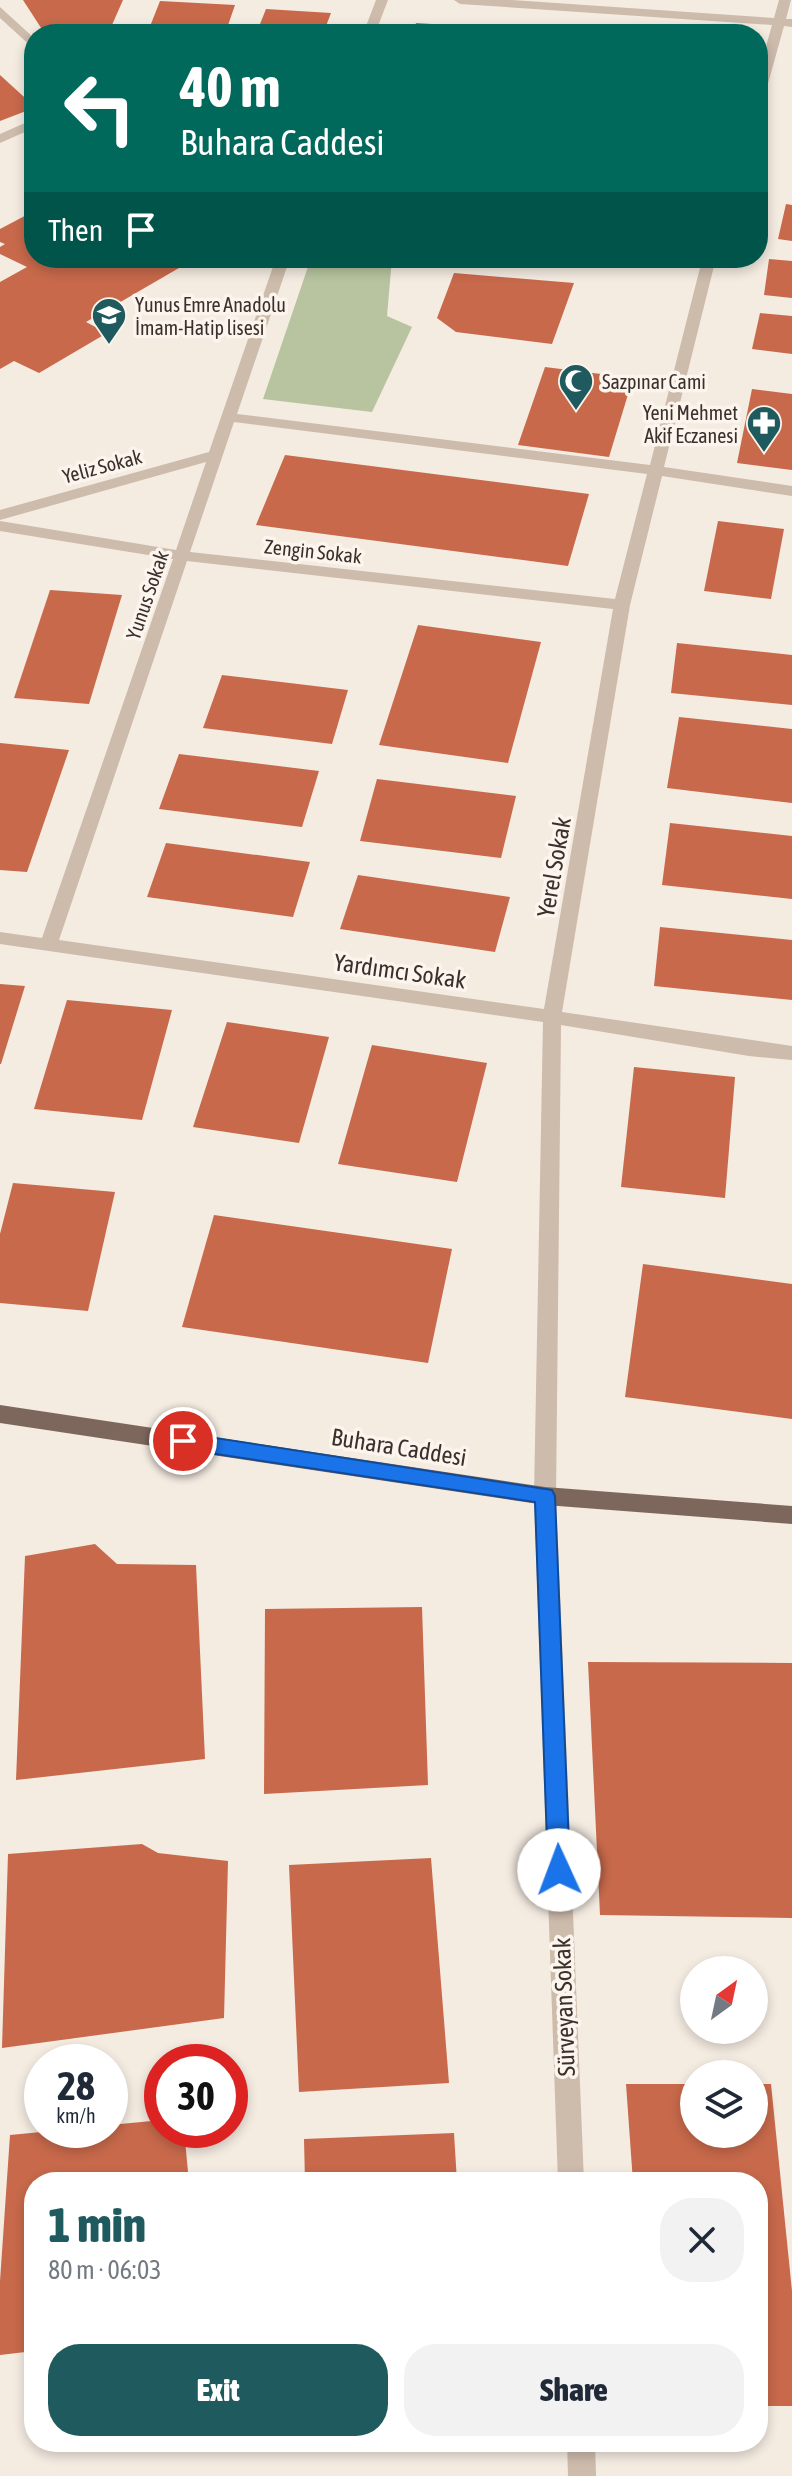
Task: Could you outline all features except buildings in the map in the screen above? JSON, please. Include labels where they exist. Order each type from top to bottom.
[{"type":"main road","name":"Buhara Caddesi","points":[[1,1418],[545,1496],[792,1515]]},
{"type":"street","points":[[373,24],[382,0]]},
{"type":"street","points":[[460,0],[787,22]]},
{"type":"street","points":[[768,72],[787,22],[785,0]]},
{"type":"street","points":[[0,11],[24,35]]},
{"type":"street","points":[[0,139],[24,128]]},
{"type":"street","name":"Yunus Sokak","points":[[49,944],[280,268]]},
{"type":"street","name":"Yerel Sokak","points":[[545,1496],[552,1017],[622,605],[706,268]]},
{"type":"street","points":[[229,417],[654,470],[792,491]]},
{"type":"street","name":"Yeliz Sokak","points":[[0,515],[215,455]]},
{"type":"street","name":"Zengin Sokak","points":[[0,526],[182,556],[622,605]]},
{"type":"street","name":"Yardımcı Sokak","points":[[0,938],[792,1053]]},
{"type":"street","name":"Sürveyan Sokak","points":[[545,1496],[571,2172]]},
{"type":"street","points":[[581,2452],[582,2476]]},
{"type":"green space","points":[[308,268],[391,268],[387,316],[412,327],[372,412],[263,399]]},
{"type":"place","name":"Yunus Emre Anadolu İmam-Hatip lisesi","points":[[109,346]]},
{"type":"place","name":"Sazpınar Cami","points":[[576,412]]},
{"type":"place","name":"Yeni Mehmet Akif Eczanesi","points":[[764,454]]},
{"type":"route","points":[[183,1441],[545,1496],[559,1870]]}]
